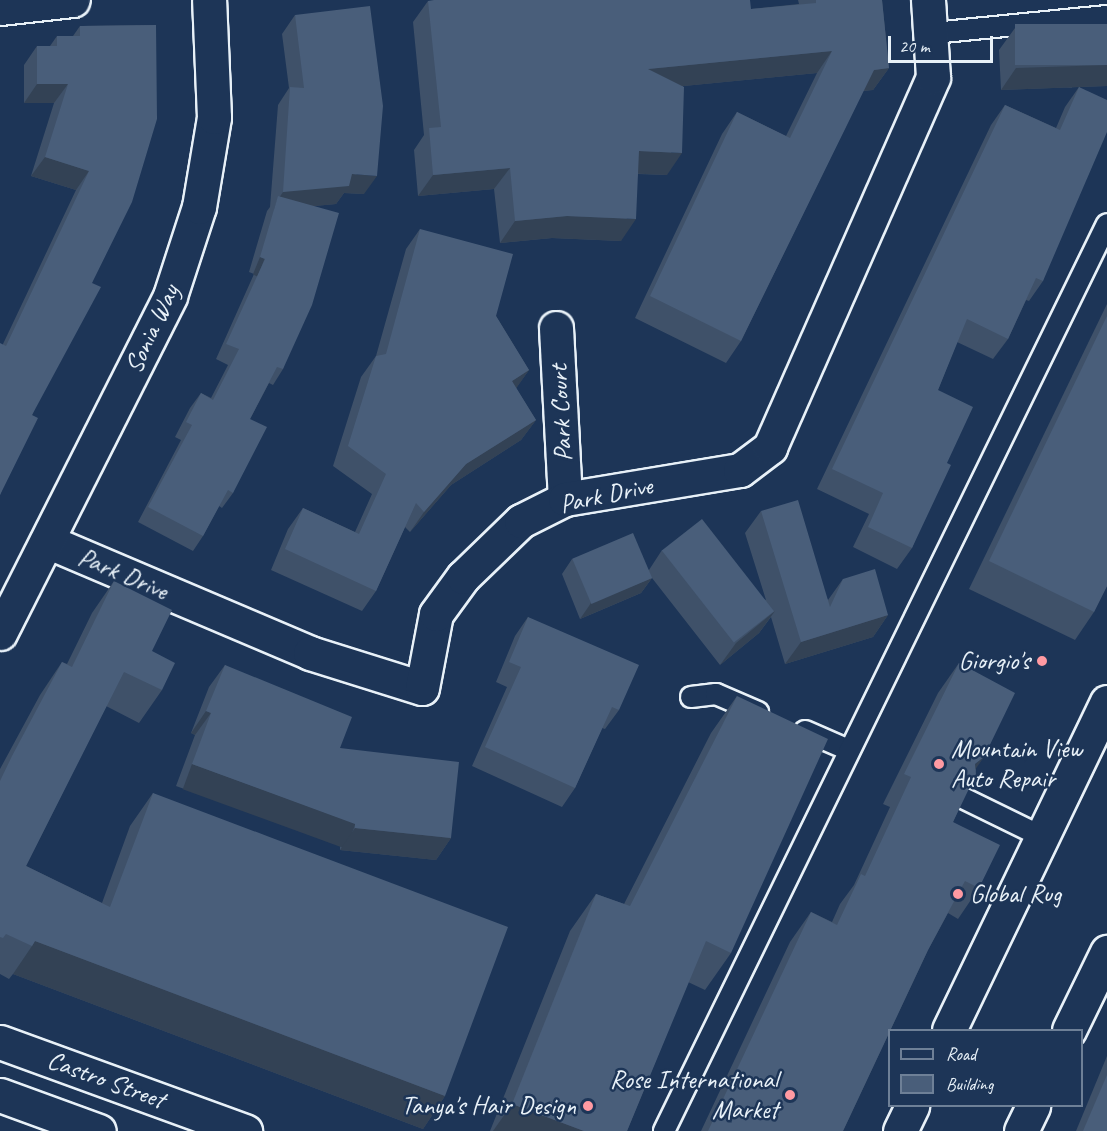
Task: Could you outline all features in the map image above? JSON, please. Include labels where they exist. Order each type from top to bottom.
[{"type":"street","points":[[0,8],[73,0]]},
{"type":"street","name":"Sonia Way","points":[[0,633],[49,542],[171,296],[199,207],[214,117],[208,0]]},
{"type":"street","name":"Park Drive","points":[[49,542],[310,653],[422,688],[436,614],[463,577],[521,520],[566,499],[741,470],[770,447],[933,77],[933,33],[928,0]]},
{"type":"street","name":"Park Court","points":[[556,328],[566,499]]},
{"type":"street","points":[[949,1029],[1107,702]]},
{"type":"street","points":[[1070,1029],[1107,952]]},
{"type":"street","name":"Castro Street","points":[[0,1042],[225,1128]]},
{"type":"street","name":"Castro Street","points":[[0,1095],[99,1131]]},
{"type":"street","points":[[900,1131],[912,1107]]},
{"type":"street","points":[[1021,1131],[1033,1107]]},
{"type":"lane","points":[[933,33],[1107,16]]},
{"type":"lane","points":[[664,1131],[1107,224]]},
{"type":"lane","points":[[691,697],[716,694],[849,750]]},
{"type":"lane","points":[[966,800],[1043,837]]},
{"type":"building","points":[[750,0],[751,9],[816,3],[816,0],[882,0],[889,68],[874,70],[741,341],[650,296],[737,112],[790,138],[832,51],[648,69],[684,87],[682,153],[639,151],[636,219],[567,216],[515,221],[510,168],[433,175],[429,128],[441,127],[428,1]]},
{"type":"building","points":[[370,6],[383,106],[377,176],[352,174],[349,186],[283,192],[290,87],[304,88],[295,15]]},
{"type":"building","points":[[1015,24],[1107,24],[1107,65],[1015,65]]},
{"type":"building","points":[[156,25],[157,119],[132,202],[92,283],[101,287],[32,415],[38,418],[0,495],[0,343],[6,346],[89,171],[45,157],[68,84],[37,84],[37,46],[57,46],[57,36],[80,36],[80,26]]},
{"type":"building","points":[[1079,87],[1107,100],[1107,132],[1043,281],[1036,278],[1008,339],[967,319],[938,390],[973,407],[947,463],[951,465],[912,548],[868,527],[883,493],[832,469],[1005,105],[1060,130]]},
{"type":"building","points":[[278,196],[339,213],[312,305],[283,369],[277,367],[250,419],[267,427],[233,493],[228,490],[203,536],[148,507],[192,425],[186,422],[201,393],[213,400],[239,349],[226,344],[265,259],[260,257]]},
{"type":"building","points":[[420,229],[513,254],[496,316],[529,370],[512,381],[536,420],[466,464],[424,512],[416,503],[376,591],[285,549],[303,508],[359,534],[386,474],[348,446],[376,356],[386,354]]},
{"type":"building","points":[[1107,316],[1107,586],[1094,612],[989,561]]},
{"type":"building","points":[[798,500],[830,607],[843,579],[875,569],[888,615],[801,642],[761,511]]},
{"type":"building","points":[[702,519],[774,611],[734,643],[662,550]]},
{"type":"building","points":[[633,533],[652,578],[591,604],[572,559]]},
{"type":"building","points":[[114,581],[172,610],[152,651],[175,663],[162,690],[124,672],[26,866],[110,907],[153,793],[508,927],[445,1096],[35,941],[32,946],[6,934],[3,938],[0,937],[0,781],[62,662],[72,667]]},
{"type":"building","points":[[528,617],[639,665],[619,710],[612,707],[575,788],[485,747],[521,667],[509,662]]},
{"type":"building","points":[[959,663],[1015,693],[984,757],[975,764],[976,774],[953,822],[1000,845],[979,888],[965,881],[928,950],[891,1029],[888,1029],[888,1035],[843,1131],[708,1131],[811,912],[837,925],[861,874],[865,876],[911,777],[904,774]]},
{"type":"building","points":[[225,665],[352,717],[340,748],[459,762],[451,838],[355,828],[355,824],[192,764],[211,713],[206,711]]},
{"type":"building","points":[[737,696],[828,739],[731,953],[706,941],[627,1131],[584,1131],[512,1104],[596,894],[630,906]]},
{"type":"building","points":[[1107,1075],[1107,1131],[1083,1131]]},
{"type":"place","name":"Giorgio's","points":[[1042,661]]},
{"type":"place","name":"Mountain View Auto Repair","points":[[939,764]]},
{"type":"place","name":"Global Rug","points":[[958,894]]},
{"type":"place","name":"Rose International Market","points":[[790,1095]]},
{"type":"place","name":"Tanya's Hair Design","points":[[588,1106]]}]
